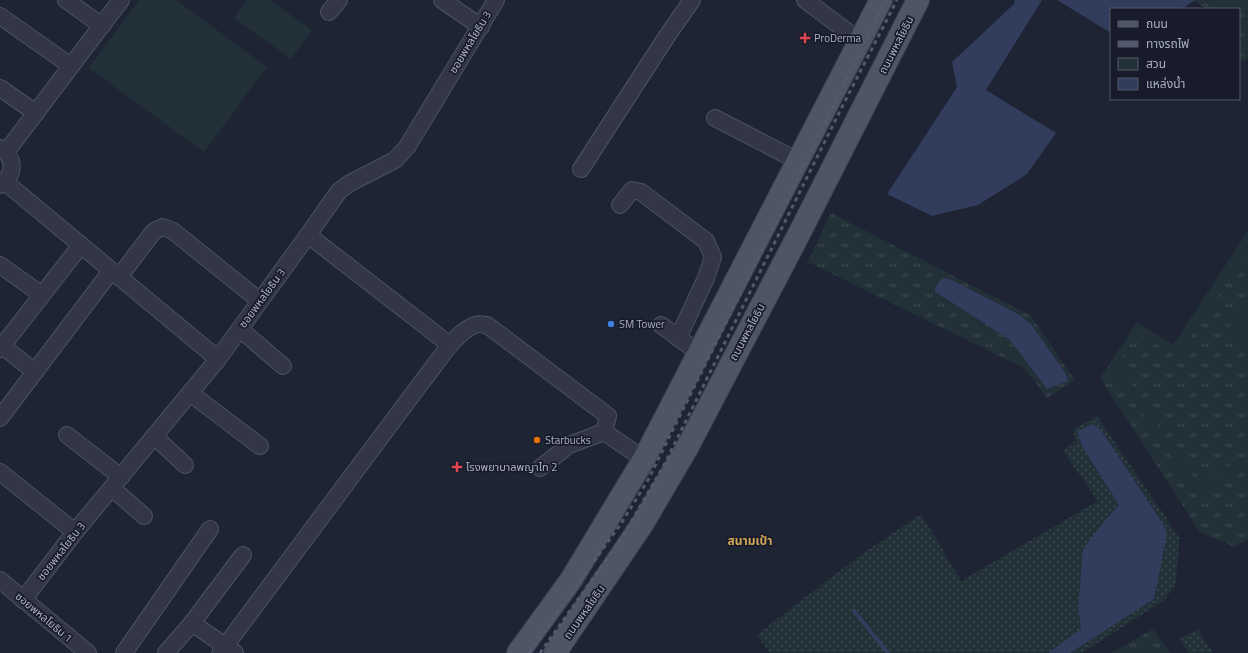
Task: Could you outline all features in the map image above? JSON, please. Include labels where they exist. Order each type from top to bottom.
[{"type":"main road","name":"ถนนพหลโยธิน","points":[[555,653],[622,556],[666,485],[710,404],[918,0]]},
{"type":"main road","points":[[518,653],[570,580],[644,460],[860,41],[879,1]]},
{"type":"main road","points":[[788,181],[818,196]]},
{"type":"street","points":[[66,0],[102,26]]},
{"type":"street","points":[[121,0],[36,113],[3,150],[10,158],[12,171],[9,177],[2,184],[80,245],[218,359]]},
{"type":"street","points":[[442,0],[481,27]]},
{"type":"street","name":"ซอยพหลโยธิน 3","points":[[23,600],[75,532],[218,359],[338,191],[350,183],[395,160],[407,147],[496,0]]},
{"type":"street","points":[[581,169],[692,0]]},
{"type":"street","points":[[805,0],[860,41]]},
{"type":"street","points":[[0,16],[71,66]]},
{"type":"street","points":[[0,88],[36,113]]},
{"type":"street","points":[[715,118],[798,161]]},
{"type":"street","points":[[620,205],[632,190],[641,192],[706,241],[713,257],[706,278],[678,338]]},
{"type":"street","points":[[0,418],[35,372],[115,274],[154,231],[164,227],[173,231],[260,301]]},
{"type":"street","points":[[308,235],[450,345]]},
{"type":"street","points":[[35,372],[1,346],[80,245]]},
{"type":"street","points":[[0,265],[42,295]]},
{"type":"street","points":[[192,623],[227,651],[450,345],[465,330],[477,324],[488,325],[608,416],[604,432]]},
{"type":"street","points":[[661,326],[699,353]]},
{"type":"street","points":[[240,329],[283,366]]},
{"type":"street","points":[[190,393],[260,446]]},
{"type":"street","points":[[604,432],[644,460]]},
{"type":"street","points":[[540,468],[569,445],[604,432]]},
{"type":"street","points":[[67,435],[116,482],[144,516]]},
{"type":"street","points":[[154,436],[185,465]]},
{"type":"street","points":[[0,472],[75,532]]},
{"type":"street","points":[[124,653],[210,529]]},
{"type":"street","points":[[166,653],[192,623],[243,556]]},
{"type":"street","name":"ซอยพหลโยธิน 1","points":[[0,580],[82,651]]},
{"type":"green space","points":[[139,0],[176,0],[267,67],[204,152],[89,68]]},
{"type":"green space","points":[[247,0],[270,0],[312,30],[291,59],[234,18]]},
{"type":"green space","points":[[1194,0],[1248,0],[1248,58],[1244,62],[1240,59],[1240,8],[1205,8]]},
{"type":"green space","points":[[1242,0],[1235,8],[1221,8],[1212,1]]},
{"type":"green space","points":[[831,213],[1031,316],[1075,380],[1047,398],[1024,368],[808,262]],"holes":[[[952,280],[1018,314],[1031,324],[1066,374],[1068,381],[1047,389],[1010,340],[934,291],[939,281]]]},
{"type":"green space","points":[[1248,231],[1248,249],[1177,358],[1138,332],[1121,358],[1121,369],[1199,485],[1248,454],[1248,464],[1199,496],[1109,365],[1137,322],[1173,345]]},
{"type":"green space","points":[[1248,249],[1248,454],[1199,485],[1121,369],[1121,358],[1138,332],[1177,358]]},
{"type":"green space","points":[[1248,298],[1248,353],[1222,314]]},
{"type":"green space","points":[[1109,365],[1199,496],[1248,464],[1248,539],[1235,547],[1200,532],[1100,378]]},
{"type":"green space","points":[[1097,416],[1179,537],[1175,586],[1163,601],[1082,653],[1070,653],[1154,599],[1166,533],[1163,524],[1101,430],[1077,433],[1082,446],[1119,505],[1105,520],[1080,582],[1078,608],[1081,629],[1048,653],[770,653],[757,635],[855,559],[921,514],[961,581],[1098,501],[1063,451],[1076,441],[1073,430]]},
{"type":"green space","points":[[1153,629],[1170,653],[1111,653]]},
{"type":"green space","points":[[1198,630],[1213,653],[1189,653],[1179,639]]},
{"type":"water","points":[[1015,0],[1042,0],[986,90],[1056,133],[1027,174],[978,205],[932,216],[887,194],[957,87],[952,62],[1014,4]]},
{"type":"water","points":[[1057,0],[1195,0],[1183,8],[1110,8],[1110,32]]},
{"type":"water","points":[[943,278],[952,280],[1018,314],[1031,324],[1066,374],[1068,381],[1047,389],[1010,340],[934,291],[939,281]]},
{"type":"water","points":[[1092,424],[1101,430],[1163,524],[1167,533],[1154,599],[1070,653],[1048,653],[1081,629],[1078,608],[1083,549],[1105,520],[1119,505],[1082,446],[1077,432]]},
{"type":"waterway","points":[[854,611],[888,653]]},
{"type":"railway","points":[[529,653],[622,522],[648,480],[886,0]]},
{"type":"railway","points":[[540,653],[623,536],[663,467],[841,109],[897,0]]},
{"type":"place","name":"ProDerma","points":[[805,38]]},
{"type":"place","name":"SM Tower","points":[[611,324]]},
{"type":"place","name":"Starbucks","points":[[537,440]]},
{"type":"place","name":"โรงพยาบาลพญาไท 2","points":[[457,467]]},
{"type":"district","name":"สนามเป้า","points":[[750,540]]}]
